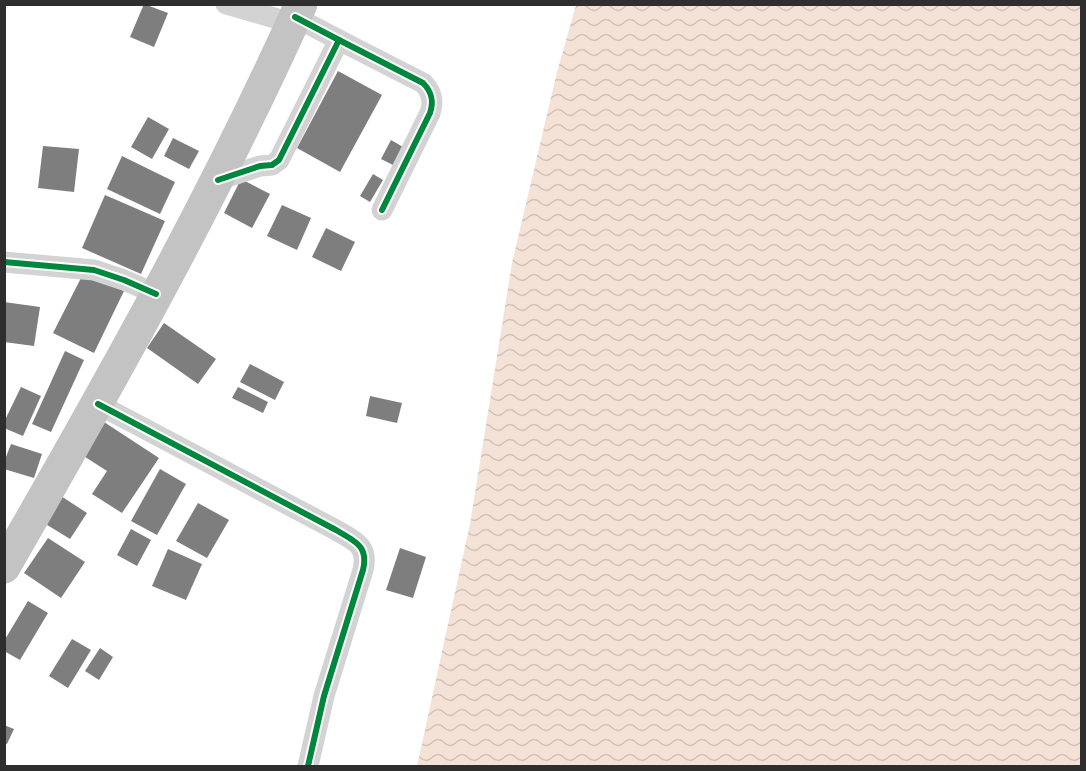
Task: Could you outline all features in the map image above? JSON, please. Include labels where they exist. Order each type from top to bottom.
[{"type":"highway","points":[[4,567],[98,404],[218,180],[296,15]]},
{"type":"street","points":[[226,4],[296,15],[427,87],[432,95],[433,105],[382,210]]},
{"type":"street","points":[[218,180],[261,166],[272,165],[279,160],[339,40]]},
{"type":"street","points":[[4,262],[94,270],[156,294]]},
{"type":"street","points":[[98,404],[336,530],[364,550],[366,560],[324,696],[308,766]]},
{"type":"water","points":[[576,5],[1081,5],[1081,766],[417,766],[470,524],[512,263],[557,72]]},
{"type":"building","points":[[144,4],[168,13],[154,47],[130,37]]},
{"type":"building","points":[[338,71],[382,95],[340,172],[297,148]]},
{"type":"building","points":[[148,117],[169,129],[152,159],[131,147]]},
{"type":"building","points":[[173,138],[199,151],[189,169],[164,156]]},
{"type":"building","points":[[391,140],[403,147],[393,165],[381,159]]},
{"type":"building","points":[[43,146],[79,149],[74,192],[38,188]]},
{"type":"building","points":[[122,156],[175,182],[160,214],[107,189]]},
{"type":"building","points":[[373,174],[383,180],[370,202],[360,196]]},
{"type":"building","points":[[241,179],[270,194],[252,228],[224,213]]},
{"type":"building","points":[[105,195],[165,221],[141,274],[82,248]]},
{"type":"building","points":[[282,205],[311,218],[297,250],[267,236]]},
{"type":"building","points":[[326,228],[355,242],[341,271],[312,257]]},
{"type":"building","points":[[84,272],[124,291],[94,353],[53,333]]},
{"type":"building","points":[[4,302],[40,307],[34,346],[4,342]]},
{"type":"building","points":[[164,323],[216,359],[198,384],[147,348]]},
{"type":"building","points":[[65,351],[84,360],[51,432],[32,424]]},
{"type":"building","points":[[250,364],[284,382],[275,400],[240,382]]},
{"type":"building","points":[[21,387],[41,396],[23,436],[4,428],[4,422]]},
{"type":"building","points":[[238,387],[268,402],[263,413],[232,398]]},
{"type":"building","points":[[370,396],[402,403],[397,423],[366,416]]},
{"type":"building","points":[[104,422],[159,458],[122,513],[92,494],[107,471],[82,455]]},
{"type":"building","points":[[11,444],[42,454],[34,478],[4,469],[4,462]]},
{"type":"building","points":[[160,469],[186,484],[157,535],[131,521]]},
{"type":"building","points":[[61,496],[87,513],[70,539],[44,523]]},
{"type":"building","points":[[198,503],[229,520],[207,558],[176,541]]},
{"type":"building","points":[[131,529],[151,540],[137,566],[117,555]]},
{"type":"building","points":[[48,538],[85,562],[61,598],[24,573]]},
{"type":"building","points":[[400,548],[426,557],[413,598],[386,590]]},
{"type":"building","points":[[168,549],[202,564],[186,600],[152,586]]},
{"type":"building","points":[[28,601],[48,613],[20,660],[4,651],[4,641]]},
{"type":"building","points":[[72,639],[91,650],[68,688],[49,676]]},
{"type":"building","points":[[100,648],[113,657],[99,680],[85,671]]},
{"type":"building","points":[[4,725],[14,729],[7,744],[4,743]]},
{"type":"cycle path","points":[[218,180],[260,166],[272,165],[279,160],[339,40],[295,17]]},
{"type":"cycle path","points":[[339,40],[423,83],[431,97],[430,113],[382,210]]},
{"type":"cycle path","points":[[4,262],[94,270],[156,294]]},
{"type":"cycle path","points":[[98,404],[336,530],[362,549],[363,570],[324,696],[308,766]]}]
